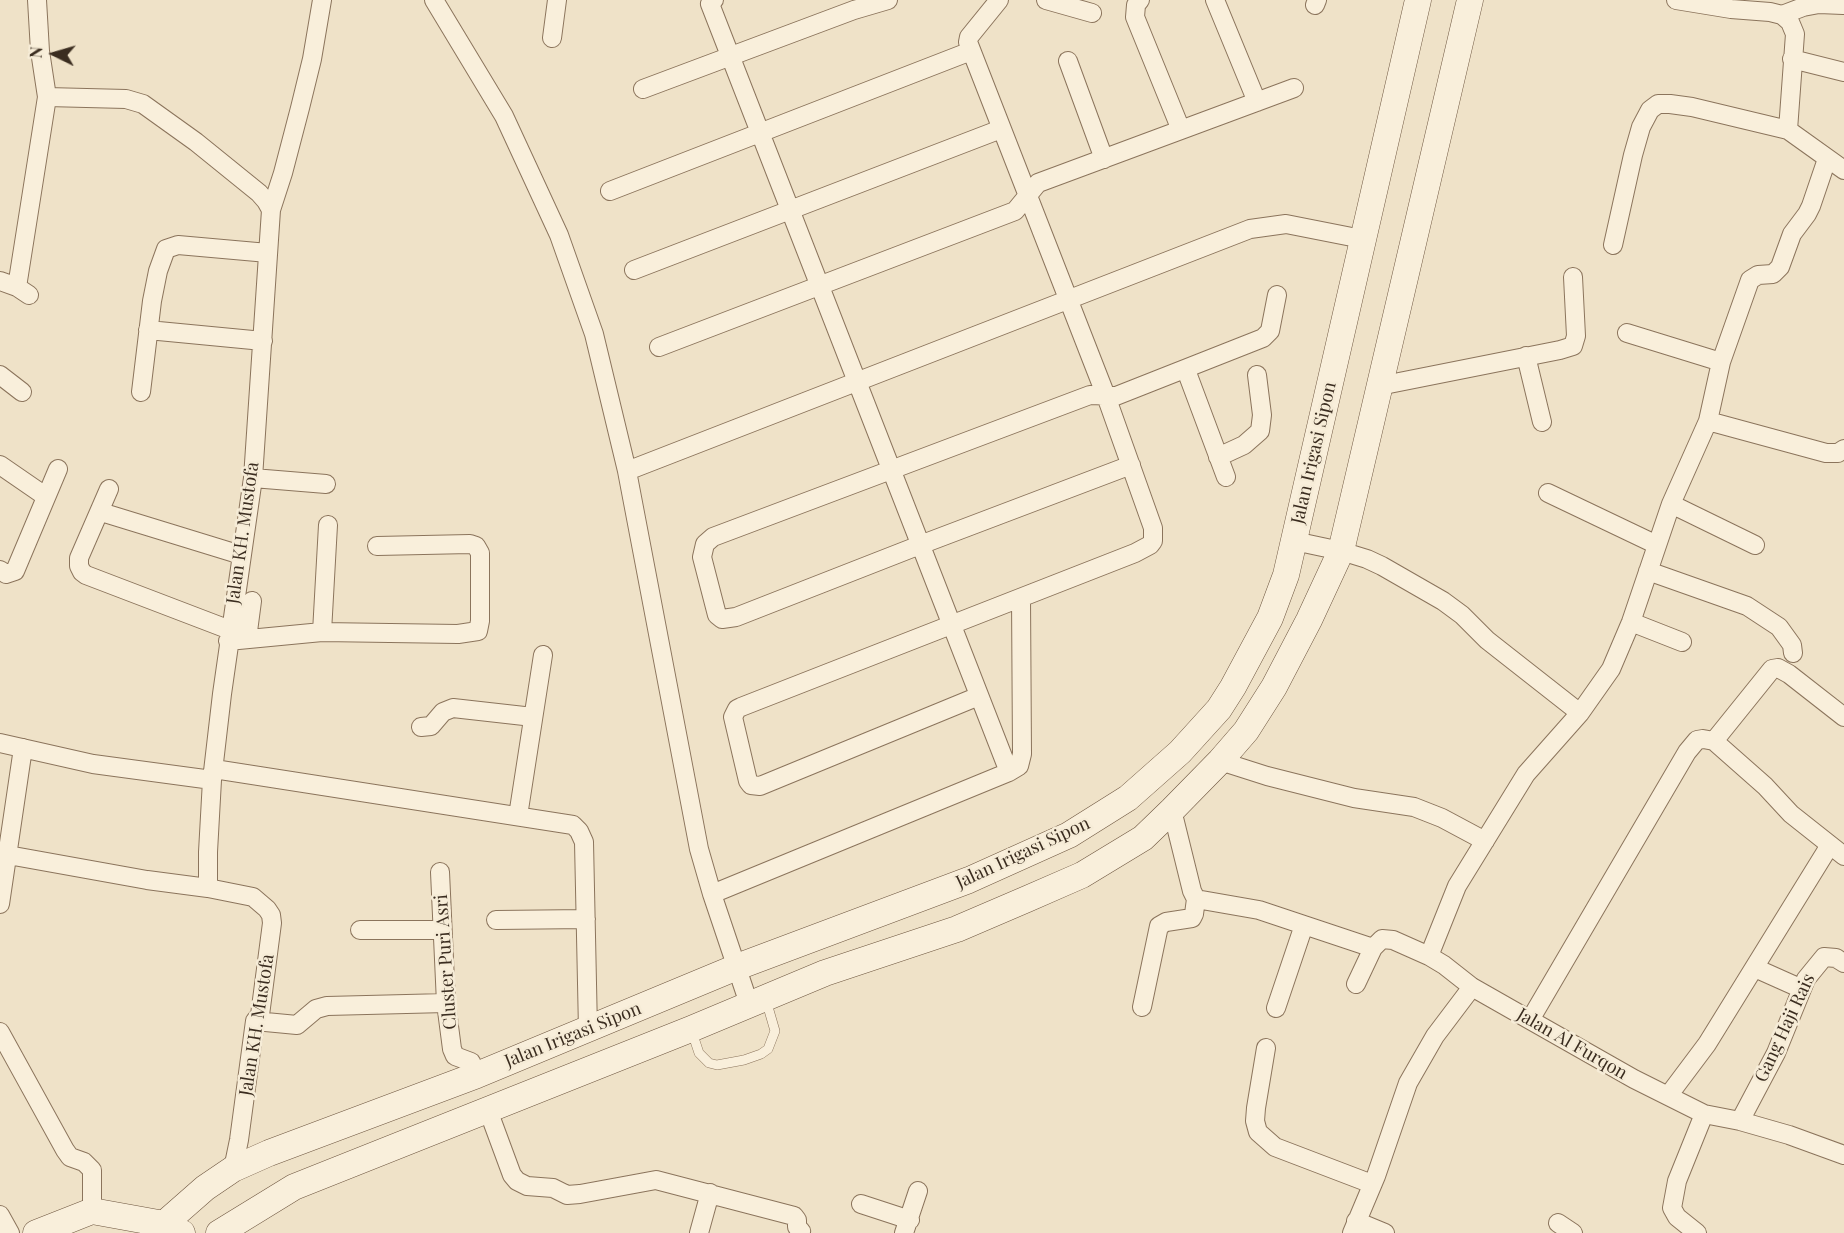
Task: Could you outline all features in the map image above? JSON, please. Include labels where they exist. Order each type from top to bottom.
[{"type":"street","points":[[15,288],[47,97],[40,51],[37,0]]},
{"type":"street","name":"Jalan KH. Mustofa","points":[[233,1169],[255,1021],[260,1015],[272,923],[271,915],[253,897],[208,888],[213,774],[235,637],[241,555],[253,478],[271,210],[304,92],[321,0]]},
{"type":"street","points":[[434,0],[504,116],[559,235],[594,334],[627,471],[699,849],[738,970],[754,1000]]},
{"type":"street","points":[[552,38],[557,0]]},
{"type":"street","points":[[714,0],[710,4],[1009,772]]},
{"type":"street","points":[[644,89],[847,5],[888,0]]},
{"type":"street","points":[[979,696],[755,787],[748,781],[733,721],[737,709],[1021,598],[1150,545],[1153,541],[1153,528],[1106,396],[968,42],[969,37],[999,0]]},
{"type":"street","points":[[1046,0],[1092,13]]},
{"type":"street","points":[[1140,0],[1136,5],[1135,17],[1181,130]]},
{"type":"street","points":[[1215,0],[1257,102]]},
{"type":"street","name":"Jalan Irigasi Sipon","points":[[168,1229],[205,1188],[233,1169],[269,1153],[477,1074],[969,880],[1069,835],[1128,798],[1180,752],[1220,710],[1270,618],[1286,575],[1296,541],[1362,239],[1418,0]]},
{"type":"street","points":[[219,1233],[294,1187],[691,1029],[754,1000],[825,973],[957,929],[1082,875],[1143,838],[1172,810],[1220,761],[1245,730],[1274,687],[1309,620],[1338,550],[1470,0]]},
{"type":"street","points":[[1676,0],[1732,4],[1782,15],[1790,22],[1796,34],[1792,58],[1788,130]]},
{"type":"street","points":[[1782,15],[1819,4],[1842,5]]},
{"type":"street","points":[[610,191],[971,51]]},
{"type":"street","points":[[1792,58],[1844,72]]},
{"type":"street","points":[[1068,61],[1104,159]]},
{"type":"street","points":[[659,347],[1015,211],[1038,183],[1294,88]]},
{"type":"street","points":[[47,97],[126,99],[143,104],[196,142],[259,193],[271,210]]},
{"type":"street","points":[[1613,245],[1641,127],[1650,110],[1658,104],[1692,107],[1788,130],[1844,170]]},
{"type":"street","points":[[634,270],[1001,129]]},
{"type":"street","points":[[1429,956],[1457,886],[1526,774],[1580,713],[1611,669],[1631,622],[1671,504],[1708,421],[1721,362],[1750,280],[1758,275],[1773,274],[1780,267],[1792,234],[1811,206],[1827,159]]},
{"type":"street","points":[[627,471],[1250,229],[1286,224],[1362,239]]},
{"type":"street","points":[[141,392],[158,271],[166,249],[178,245],[268,253]]},
{"type":"street","points":[[1379,386],[1560,350],[1573,345],[1576,336],[1573,277]]},
{"type":"street","points":[[1131,465],[920,544],[736,617],[722,619],[717,615],[702,557],[702,550],[708,540],[1090,395],[1116,396],[1268,336],[1277,295]]},
{"type":"street","points":[[148,330],[263,341]]},
{"type":"street","points":[[1627,333],[1721,362]]},
{"type":"street","points":[[1526,356],[1542,422]]},
{"type":"street","points":[[1186,370],[1226,477]]},
{"type":"street","points":[[0,375],[21,392]]},
{"type":"street","points":[[1218,457],[1244,445],[1260,431],[1262,415],[1257,375]]},
{"type":"street","points":[[1708,421],[1826,453],[1838,453],[1844,449]]},
{"type":"street","points":[[0,465],[45,496]]},
{"type":"street","points":[[0,570],[6,574],[15,571],[57,469]]},
{"type":"street","points":[[253,478],[326,484]]},
{"type":"street","points":[[109,489],[101,512],[79,558],[82,572],[235,637],[322,632],[458,634],[477,631],[480,621],[480,553],[476,546],[470,544],[377,546]]},
{"type":"street","points":[[1548,493],[1657,545]]},
{"type":"street","points":[[1671,504],[1755,545]]},
{"type":"street","points":[[101,512],[241,555]]},
{"type":"street","points":[[322,632],[328,525]]},
{"type":"street","points":[[1296,541],[1338,550],[1382,566],[1443,602],[1462,615],[1487,640],[1580,713]]},
{"type":"street","points":[[1648,571],[1748,606],[1779,627],[1792,645],[1793,653]]},
{"type":"street","points":[[712,894],[1019,766],[1022,754],[1021,598]]},
{"type":"street","points":[[235,637],[252,601]]},
{"type":"street","points":[[1631,622],[1682,642]]},
{"type":"street","points":[[518,816],[543,655]]},
{"type":"street","points":[[1714,741],[1772,669],[1778,668],[1789,674],[1844,717]]},
{"type":"street","points":[[421,727],[432,726],[443,712],[453,708],[533,717]]},
{"type":"street","points":[[1220,710],[1245,730]]},
{"type":"street","points":[[1530,1020],[1687,752],[1697,741],[1703,739],[1714,741],[1765,786],[1791,814],[1837,851],[1755,968],[1707,1044],[1668,1096]]},
{"type":"street","points":[[0,743],[93,764],[213,774],[573,825],[584,842],[588,1030]]},
{"type":"street","points":[[0,904],[23,748]]},
{"type":"street","points":[[1220,761],[1267,776],[1354,798],[1414,807],[1442,818],[1485,841]]},
{"type":"street","points":[[1142,1007],[1160,926],[1166,922],[1192,918],[1194,914],[1196,899],[1172,810]]},
{"type":"street","points":[[8,855],[147,880],[208,888]]},
{"type":"street","name":"Cluster Puri Asri","points":[[440,872],[446,1003],[453,1053],[458,1058],[471,1062],[477,1074]]},
{"type":"street","points":[[1196,899],[1259,910],[1373,948],[1356,984]]},
{"type":"street","points":[[496,920],[586,919]]},
{"type":"street","points":[[1276,1008],[1304,925]]},
{"type":"street","points":[[360,930],[442,930]]},
{"type":"street","name":"Jalan Al Furqon","points":[[1373,948],[1382,939],[1387,938],[1429,956],[1472,987],[1634,1079],[1704,1114],[1740,1121],[1789,1135],[1844,1155]]},
{"type":"street","name":"Gang Haji Rais","points":[[1740,1121],[1776,1053],[1806,979],[1824,957],[1836,958],[1844,963]]},
{"type":"street","points":[[1755,968],[1802,989]]},
{"type":"street","points":[[1385,1233],[1354,1227],[1408,1083],[1435,1036],[1472,987]]},
{"type":"street","points":[[255,1021],[297,1025],[316,1009],[327,1006],[446,1003]]},
{"type":"street","points":[[0,1032],[65,1150],[70,1157],[84,1162],[92,1170],[92,1211]]},
{"type":"street","points":[[1266,1048],[1256,1107],[1255,1121],[1258,1132],[1275,1147],[1372,1184]]},
{"type":"street","points":[[477,1074],[512,1175],[517,1182],[527,1186],[553,1188],[567,1195],[656,1180],[794,1216],[797,1220],[797,1227],[803,1232]]},
{"type":"street","points":[[1696,1233],[1677,1218],[1672,1208],[1677,1181],[1704,1114]]},
{"type":"street","points":[[861,1204],[907,1226],[918,1191]]},
{"type":"street","points":[[699,1233],[710,1193]]},
{"type":"street","points":[[36,1233],[92,1211],[168,1229]]},
{"type":"street","points":[[0,1215],[10,1233]]},
{"type":"lane","points":[[691,1029],[699,1053],[709,1063],[717,1065],[761,1054],[768,1050],[775,1031],[754,1000]]}]
